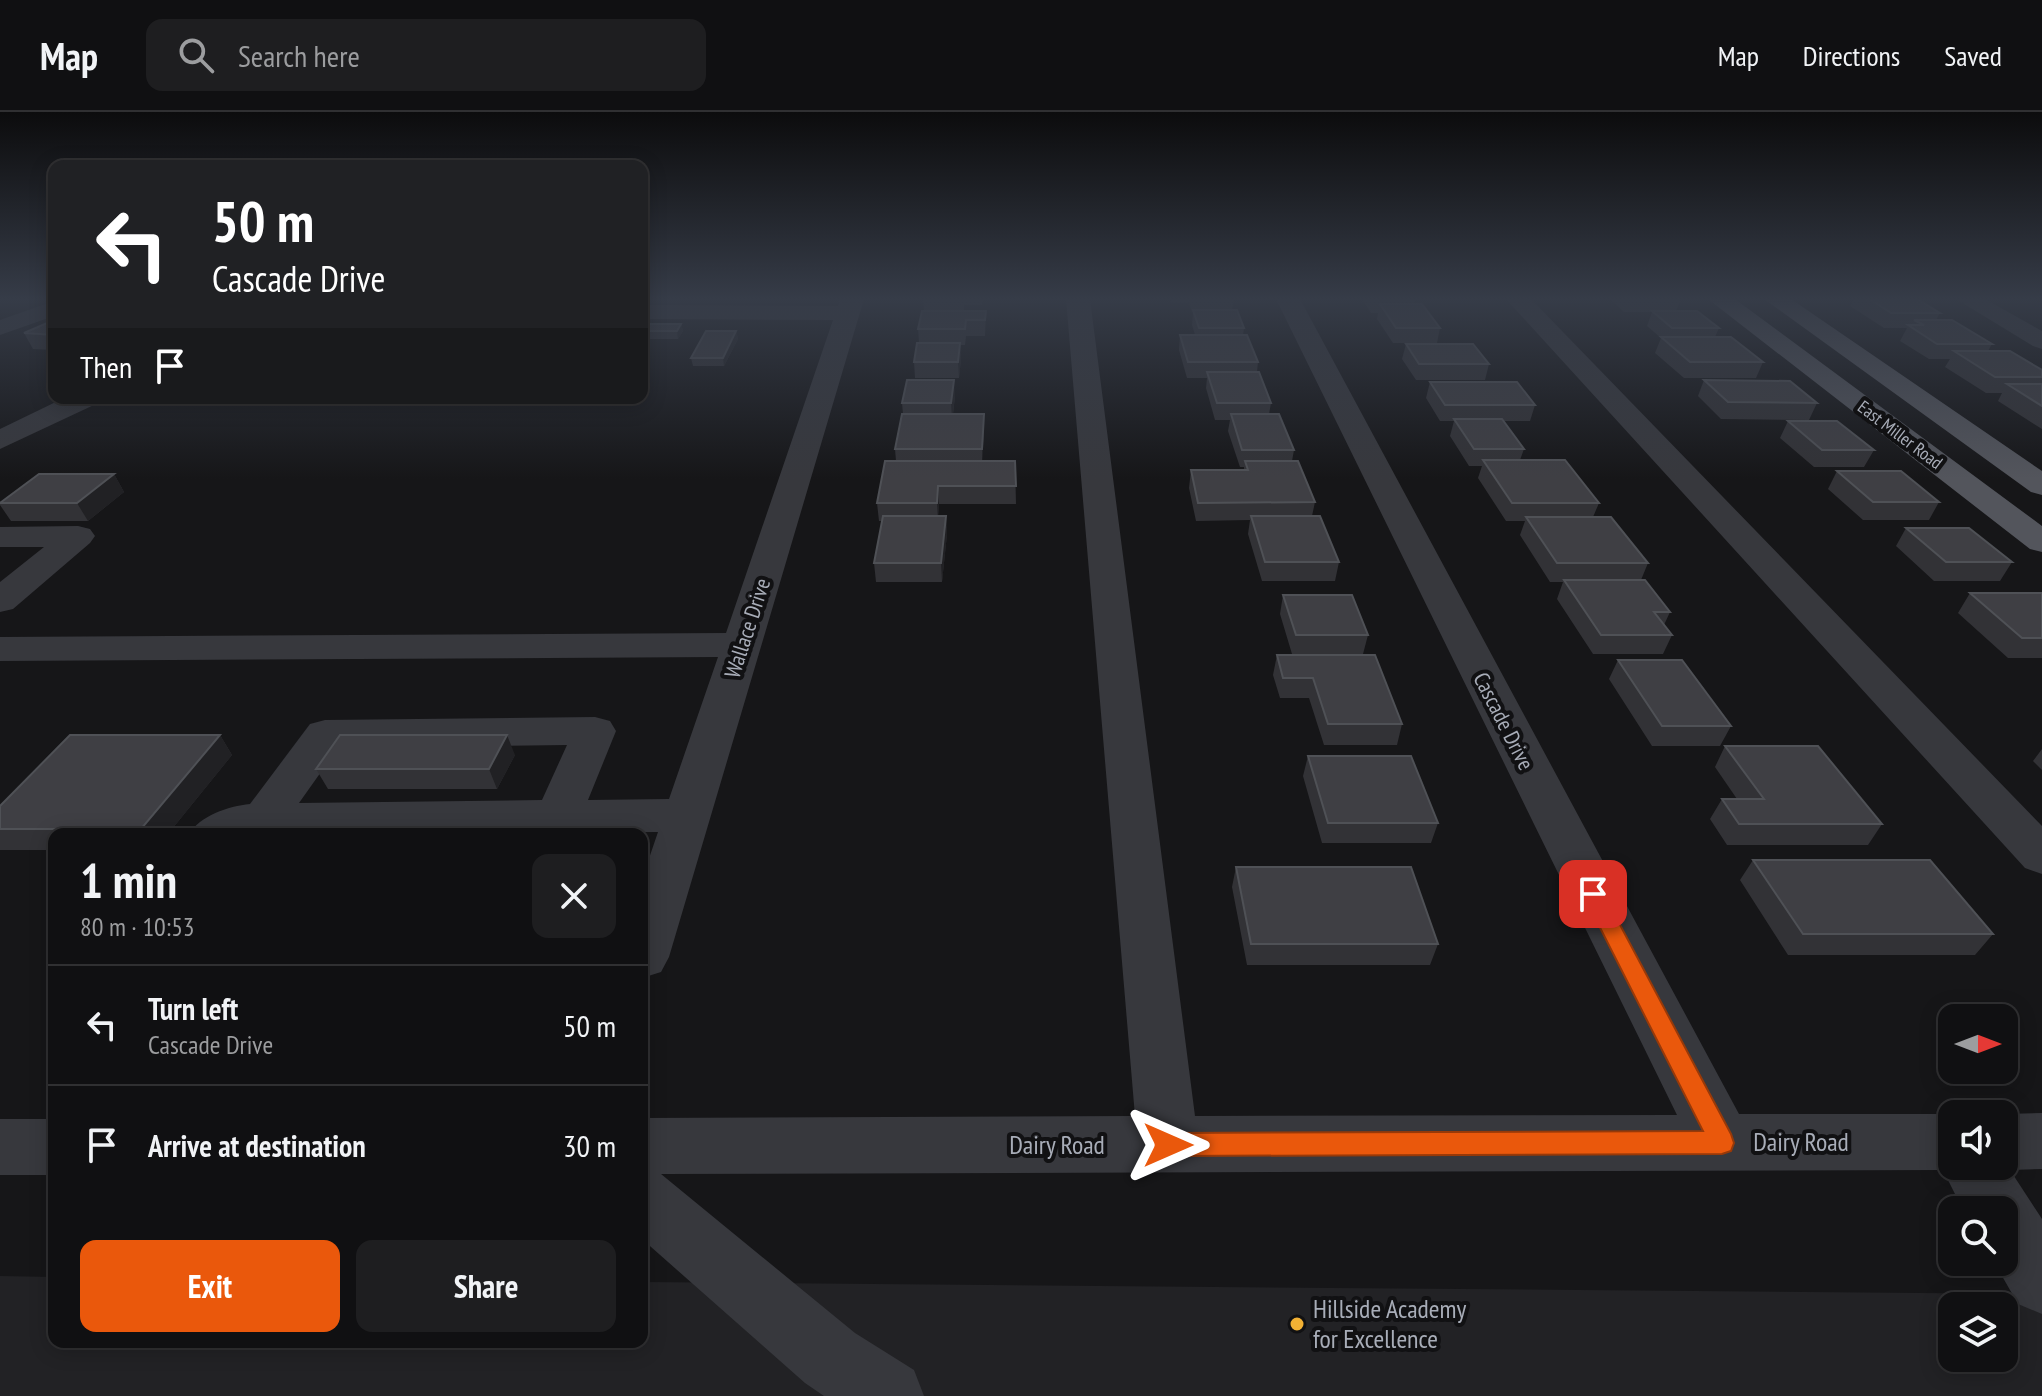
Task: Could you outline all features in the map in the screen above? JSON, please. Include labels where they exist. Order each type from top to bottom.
[{"type":"main road","name":"East Miller Road","points":[[1798,359],[2042,542]]},
{"type":"main road","name":"East Miller Road","points":[[1860,359],[2042,485]]},
{"type":"main road","points":[[1810,368],[1873,368]]},
{"type":"street","name":"Wallace Drive","points":[[648,938],[833,359]]},
{"type":"street","points":[[1084,359],[1168,1145]]},
{"type":"street","name":"Cascade Drive","points":[[1319,359],[1722,1143]]},
{"type":"street","points":[[1573,359],[2042,856]]},
{"type":"street","points":[[0,440],[74,404]]},
{"type":"street","points":[[0,537],[78,536],[0,601]]},
{"type":"street","points":[[0,649],[742,645]]},
{"type":"street","points":[[263,820],[325,734],[595,731],[554,825]]},
{"type":"street","points":[[227,828],[243,821],[263,820],[554,825],[687,815]]},
{"type":"street","points":[[2018,1142],[2042,1141]]},
{"type":"street","name":"Dairy Road","points":[[648,1146],[1938,1142]]},
{"type":"street","points":[[0,1147],[48,1147]]},
{"type":"street","points":[[648,1202],[830,1358],[888,1396]]},
{"type":"street","points":[[2018,1241],[2042,1280]]},
{"type":"shaded area","name":"Hillside Academy for Excellence","points":[[0,1276],[48,1277],[48,1348],[648,1348],[648,1282],[1938,1293],[1938,1372],[2018,1372],[2018,1294],[2042,1294],[2042,1396],[0,1396]]},
{"type":"building","points":[[914,359],[958,359],[958,362],[914,362]]},
{"type":"building","points":[[1187,359],[1257,359],[1258,362],[1188,362]]},
{"type":"building","points":[[1416,359],[1485,359],[1489,364],[1419,364]]},
{"type":"building","points":[[1686,359],[1759,359],[1763,362],[1690,362]]},
{"type":"building","points":[[1966,359],[2023,359],[2042,370],[2042,377],[1995,377]]},
{"type":"building","points":[[1207,372],[1259,372],[1271,403],[1217,403]]},
{"type":"building","points":[[907,380],[954,380],[951,403],[902,403]]},
{"type":"building","points":[[1704,380],[1790,381],[1817,403],[1728,402]]},
{"type":"building","points":[[1430,382],[1517,382],[1535,405],[1445,405]]},
{"type":"building","points":[[2007,384],[2042,384],[2042,406]]},
{"type":"building","points":[[902,414],[984,414],[982,449],[895,449]]},
{"type":"building","points":[[1231,414],[1279,414],[1294,450],[1242,450]]},
{"type":"building","points":[[1454,419],[1502,419],[1524,449],[1474,449]]},
{"type":"building","points":[[1788,421],[1837,421],[1874,450],[1822,450]]},
{"type":"building","points":[[1483,460],[1565,460],[1599,503],[1512,503]]},
{"type":"building","points":[[885,461],[1015,461],[1016,486],[938,486],[937,503],[877,503]]},
{"type":"building","points":[[1245,461],[1298,461],[1315,502],[1198,503],[1191,470],[1248,470]]},
{"type":"building","points":[[1837,471],[1901,471],[1939,502],[1873,502]]},
{"type":"building","points":[[39,474],[114,474],[77,503],[0,503]]},
{"type":"building","points":[[883,516],[946,516],[941,563],[874,563]]},
{"type":"building","points":[[1251,516],[1320,516],[1339,562],[1265,562]]},
{"type":"building","points":[[1526,517],[1611,517],[1648,563],[1557,563]]},
{"type":"building","points":[[1906,528],[1969,528],[2012,562],[1946,562]]},
{"type":"building","points":[[1564,580],[1645,580],[1670,612],[1654,612],[1672,635],[1601,635]]},
{"type":"building","points":[[1970,593],[2042,593],[2042,638],[2022,638]]},
{"type":"building","points":[[1283,595],[1352,595],[1368,635],[1296,635]]},
{"type":"building","points":[[1277,655],[1375,655],[1402,724],[1328,724],[1313,678],[1283,678]]},
{"type":"building","points":[[1618,660],[1682,660],[1731,726],[1662,726]]},
{"type":"building","points":[[70,735],[220,735],[142,828],[0,829],[0,806]]},
{"type":"building","points":[[340,735],[507,735],[489,769],[316,769]]},
{"type":"building","points":[[1725,746],[1818,746],[1882,824],[1739,824],[1722,799],[1764,799]]},
{"type":"building","points":[[1308,756],[1411,756],[1438,823],[1328,823]]},
{"type":"building","points":[[1753,860],[1930,860],[1993,934],[1803,934]]},
{"type":"building","points":[[1236,867],[1411,867],[1438,944],[1251,944]]},
{"type":"place","name":"Hillside Academy for Excellence","points":[[1297,1324]]},
{"type":"route","points":[[1168,1145],[1722,1143],[1593,894]]}]
